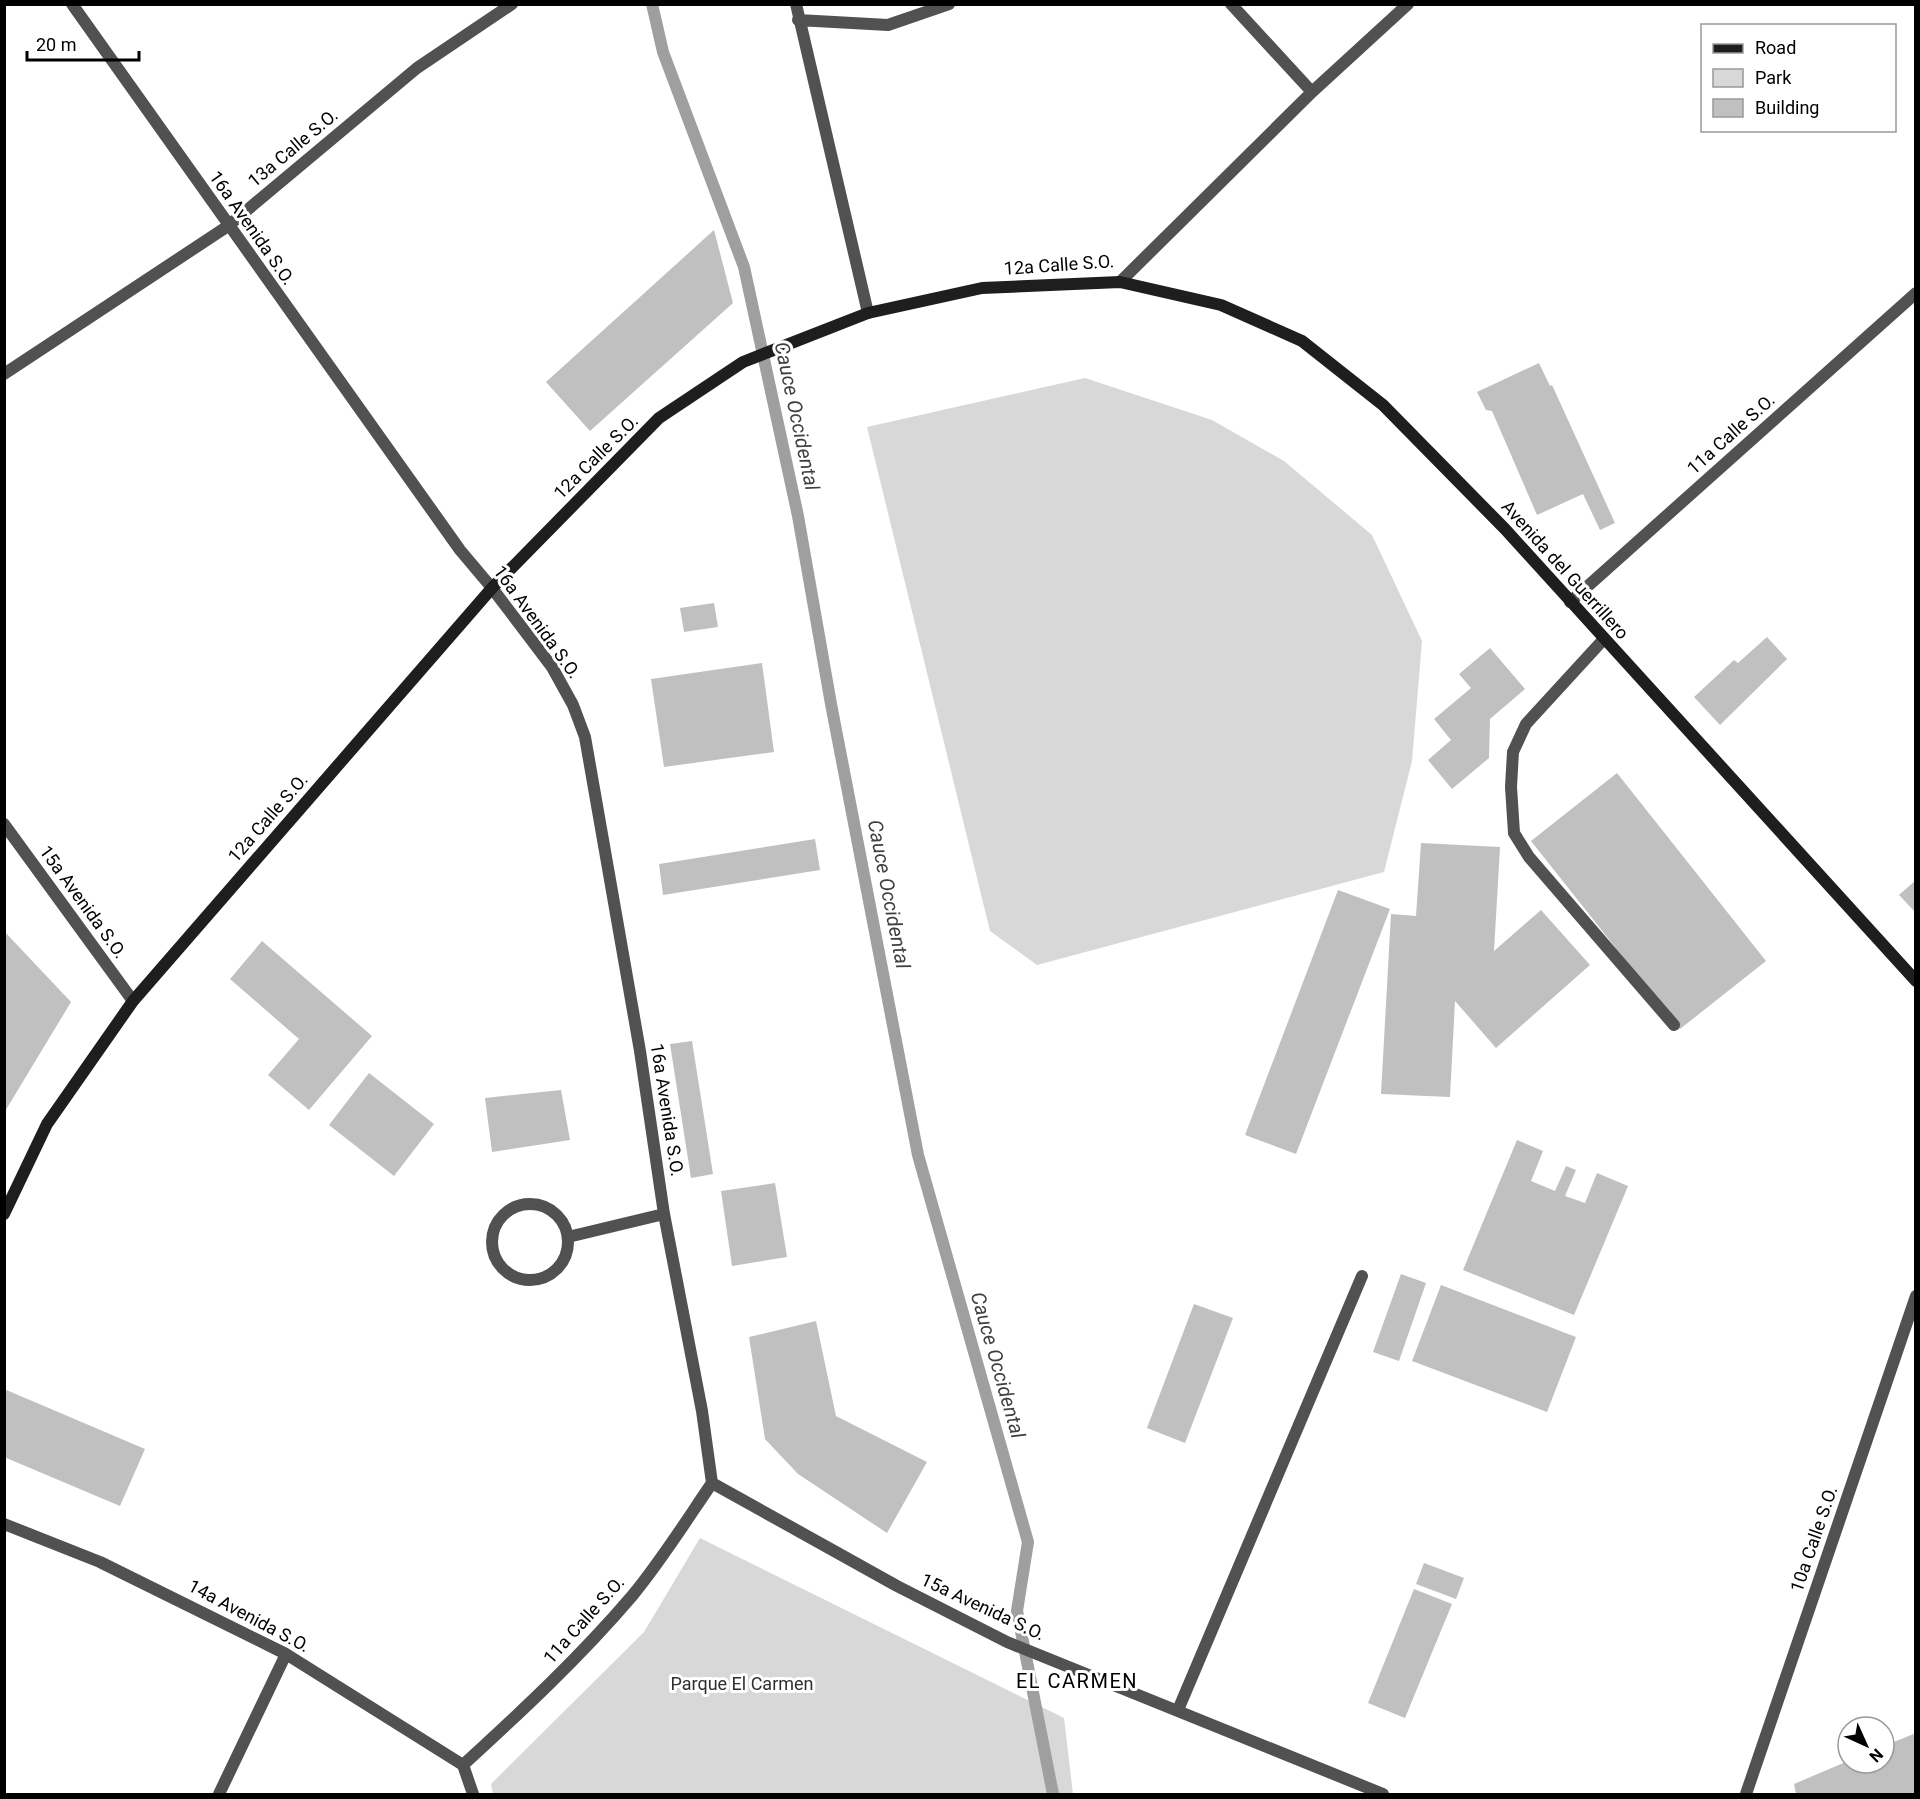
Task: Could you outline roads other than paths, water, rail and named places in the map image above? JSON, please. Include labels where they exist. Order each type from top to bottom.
[{"type":"street","name":"16a Avenida S.O.","points":[[72,4],[460,550],[552,667],[573,705],[585,737],[638,1039],[664,1214],[702,1411],[712,1484]]},
{"type":"street","name":"13a Calle S.O.","points":[[4,374],[228,226],[417,68],[512,4]]},
{"type":"street","points":[[796,4],[868,314]]},
{"type":"street","points":[[798,20],[888,25],[949,4]]},
{"type":"street","points":[[1231,4],[1312,92]]},
{"type":"street","name":"12a Calle S.O.","points":[[4,1214],[46,1124],[133,1001],[492,588],[659,418],[742,362],[868,314],[982,288],[1120,282],[1312,92],[1408,4]]},
{"type":"street","name":"Avenida del Guerrillero","points":[[1120,282],[1221,305],[1302,341],[1383,405],[1505,529],[1603,640],[1916,981]]},
{"type":"street","name":"11a Calle S.O.","points":[[1570,602],[1916,293]]},
{"type":"street","points":[[1603,640],[1526,724],[1514,752],[1511,787],[1514,833],[1529,857],[1674,1025]]},
{"type":"street","name":"15a Avenida S.O.","points":[[4,824],[133,1001]]},
{"type":"street","points":[[534,1204],[557,1215],[568,1238],[563,1262],[554,1272],[537,1280],[519,1280],[507,1274],[498,1265],[491,1241],[497,1223],[510,1209],[534,1204]]},
{"type":"street","points":[[568,1238],[664,1214]]},
{"type":"street","points":[[1178,1710],[1362,1276]]},
{"type":"street","name":"10a Calle S.O.","points":[[1746,1794],[1916,1296]]},
{"type":"street","name":"11a Calle S.O.","points":[[463,1765],[573,1662],[627,1602],[712,1484]]},
{"type":"street","name":"15a Avenida S.O.","points":[[712,1484],[897,1586],[1007,1642],[1383,1794]]},
{"type":"street","name":"14a Avenida S.O.","points":[[4,1524],[100,1562],[286,1654],[463,1765]]},
{"type":"street","points":[[219,1794],[286,1654]]},
{"type":"street","points":[[463,1765],[473,1794]]},
{"type":"waterway","name":"Cauce Occidental","points":[[652,4],[663,52],[744,267],[798,516],[831,704],[918,1155],[1028,1542],[1017,1611],[1053,1794]]},
{"type":"district","name":"EL CARMEN","points":[[1077,1681]]},
{"type":"park label","name":"Parque El Carmen","points":[[742,1684]]}]
